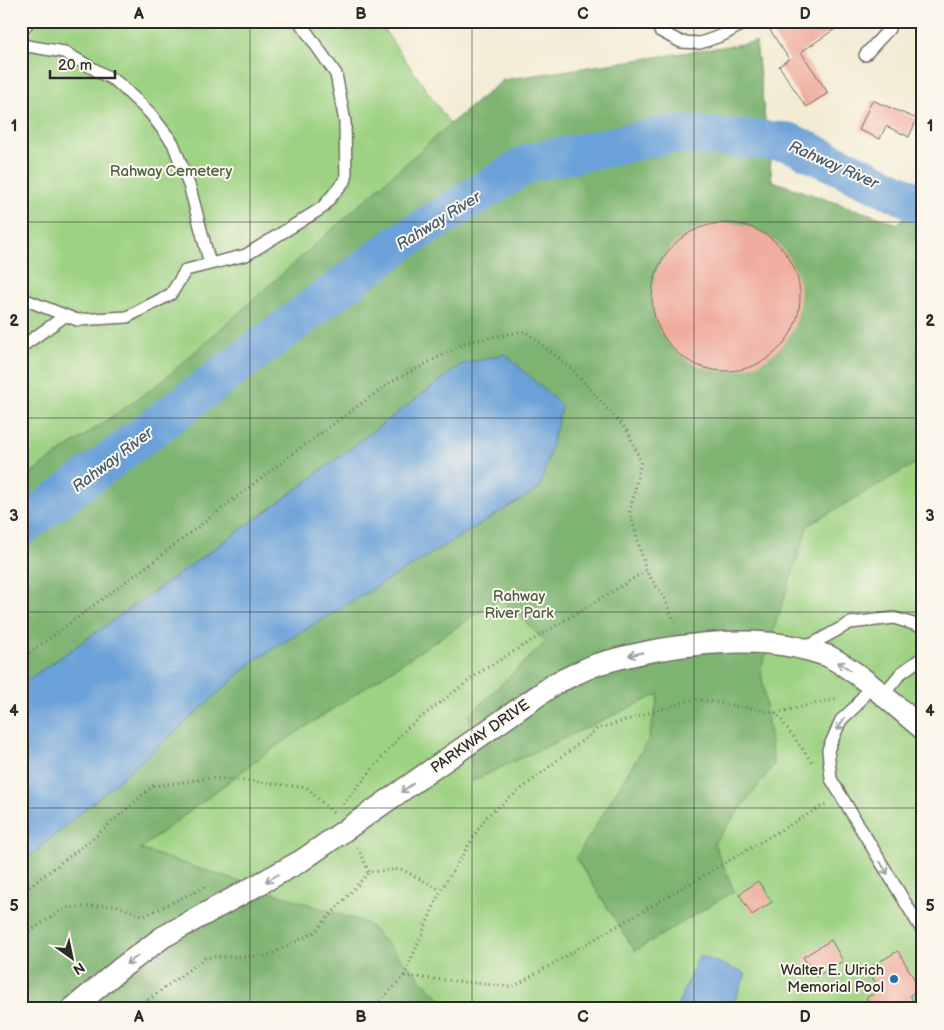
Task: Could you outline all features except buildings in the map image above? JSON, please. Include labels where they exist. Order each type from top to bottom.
[{"type":"street","name":"PARKWAY DRIVE","points":[[72,1009],[120,969],[163,937],[237,898],[311,855],[556,683],[596,665],[639,653],[684,647],[738,642],[791,646],[829,656],[877,690],[923,729]]},
{"type":"lane","points":[[21,32],[29,21]]},
{"type":"lane","points":[[21,298],[77,320],[127,317],[171,294],[186,270],[246,255],[322,208],[346,179],[345,122],[336,74],[299,21]]},
{"type":"lane","points":[[655,21],[660,31],[681,42],[700,43],[739,26],[743,21]]},
{"type":"lane","points":[[865,55],[889,29],[889,21]]},
{"type":"lane","points":[[21,45],[64,52],[117,82],[150,112],[173,143],[190,188],[210,264]]},
{"type":"lane","points":[[21,348],[65,316]]},
{"type":"lane","points":[[803,649],[850,623],[894,618],[923,627]]},
{"type":"lane","points":[[923,657],[856,706],[841,720],[828,750],[830,779],[923,932]]},
{"type":"path","points":[[21,659],[391,382],[467,342],[525,331],[572,369],[628,432],[640,462],[630,512],[646,571],[666,599],[684,647]]},
{"type":"path","points":[[326,819],[334,814],[407,728],[480,672],[646,571]]},
{"type":"path","points":[[373,1009],[404,976],[441,890],[486,817],[597,729],[695,699],[776,713],[816,767]]},
{"type":"path","points":[[21,893],[90,841],[152,786],[212,778],[307,788],[334,814]]},
{"type":"path","points":[[404,976],[513,987],[822,806],[835,803]]},
{"type":"path","points":[[136,1009],[206,957],[267,956],[315,932],[369,872],[401,869],[441,890]]},
{"type":"path","points":[[21,937],[65,908],[115,905],[144,916],[212,883]]},
{"type":"green space","name":"Rahway River Park","points":[[21,21],[378,21],[450,124],[503,80],[756,42],[772,181],[898,224],[923,190],[923,1009],[21,1009]]},
{"type":"green space","name":"Rahway River Park","points":[[756,42],[772,181],[898,224],[923,190],[923,459],[808,525],[761,669],[774,765],[714,843],[734,891],[635,951],[576,858],[648,740],[659,694],[472,781],[470,714],[546,642],[501,598],[269,751],[140,849],[367,923],[450,1009],[21,1009],[21,864],[175,732],[255,660],[540,488],[462,364],[266,512],[21,684],[21,480],[160,383],[450,124],[503,80]]},
{"type":"water","points":[[505,354],[562,406],[540,488],[255,660],[175,732],[21,864],[21,684],[266,512],[462,364]]},
{"type":"water","points":[[699,955],[746,974],[731,1009],[676,1009]]},
{"type":"waterway","name":"Rahway River","points":[[21,527],[401,242],[529,163],[672,134],[789,142],[923,205]]},
{"type":"place","name":"Walter E. Ulrich Memorial Pool","points":[[894,979]]},
{"type":"park label","name":"Rahway Cemetery","points":[[171,171]]}]
